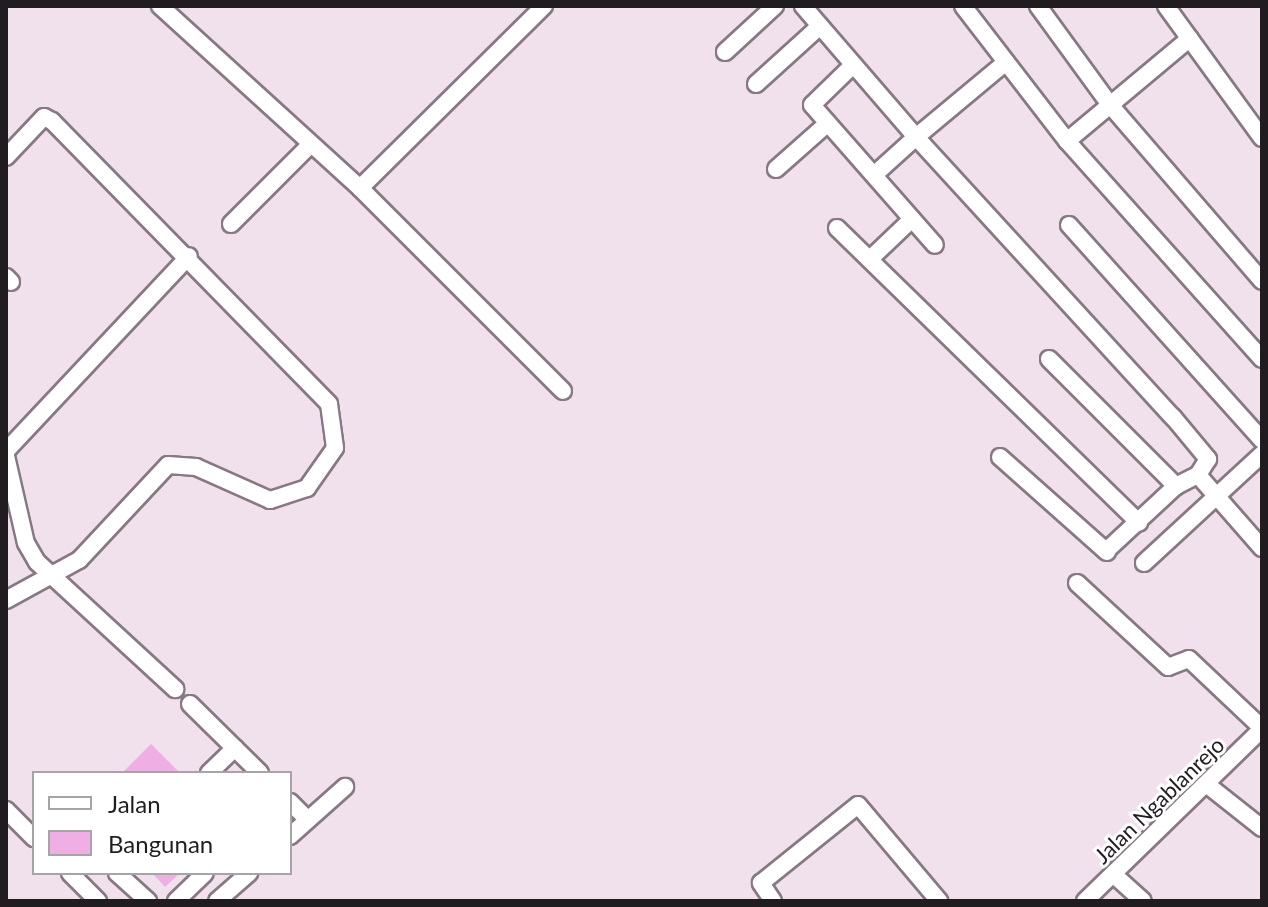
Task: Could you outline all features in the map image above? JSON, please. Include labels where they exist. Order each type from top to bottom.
[{"type":"street","points":[[160,6],[360,188],[563,391]]},
{"type":"street","points":[[360,188],[544,6]]},
{"type":"street","points":[[725,52],[775,6]]},
{"type":"street","points":[[803,6],[916,137],[1208,459],[1198,475],[1176,486],[1106,552],[1000,457]]},
{"type":"street","points":[[963,6],[1067,141],[1262,359]]},
{"type":"street","points":[[1038,6],[1111,106],[1262,281]]},
{"type":"street","points":[[1166,6],[1262,138]]},
{"type":"street","points":[[756,84],[820,26]]},
{"type":"street","points":[[1067,141],[1190,38]]},
{"type":"street","points":[[874,175],[1006,62]]},
{"type":"street","points":[[853,65],[813,100],[828,123],[935,245]]},
{"type":"street","points":[[6,157],[48,118],[189,256],[329,404],[335,448],[307,488],[270,500],[196,467],[168,465],[53,580],[6,600]]},
{"type":"street","points":[[776,169],[828,123]]},
{"type":"street","points":[[231,224],[311,144]]},
{"type":"street","points":[[870,259],[912,219]]},
{"type":"street","points":[[1069,225],[1262,440]]},
{"type":"street","points":[[837,228],[1139,523]]},
{"type":"street","points":[[175,689],[53,580],[26,543],[6,454],[189,256]]},
{"type":"street","points":[[1049,359],[1176,486]]},
{"type":"street","points":[[1144,563],[1218,499],[1262,454]]},
{"type":"street","points":[[1198,475],[1262,548]]},
{"type":"street","points":[[1077,583],[1168,667],[1189,659],[1262,728]]},
{"type":"street","points":[[190,704],[258,771]]},
{"type":"street","name":"Jalan Ngablanrejo","points":[[1085,901],[1210,787],[1262,728]]},
{"type":"street","points":[[211,771],[235,748]]},
{"type":"street","points":[[292,834],[345,787]]},
{"type":"street","points":[[1210,787],[1262,828]]},
{"type":"street","points":[[292,804],[308,820]]},
{"type":"street","points":[[773,901],[761,883],[858,805],[939,901]]},
{"type":"street","points":[[6,810],[32,836]]},
{"type":"street","points":[[1113,874],[1143,901]]},
{"type":"street","points":[[72,875],[98,901]]},
{"type":"street","points":[[119,875],[148,901]]},
{"type":"street","points":[[176,901],[203,875]]},
{"type":"street","points":[[217,901],[247,875]]},
{"type":"building","points":[[151,744],[178,771],[124,771]]},
{"type":"building","points":[[154,875],[178,875],[165,887]]}]
